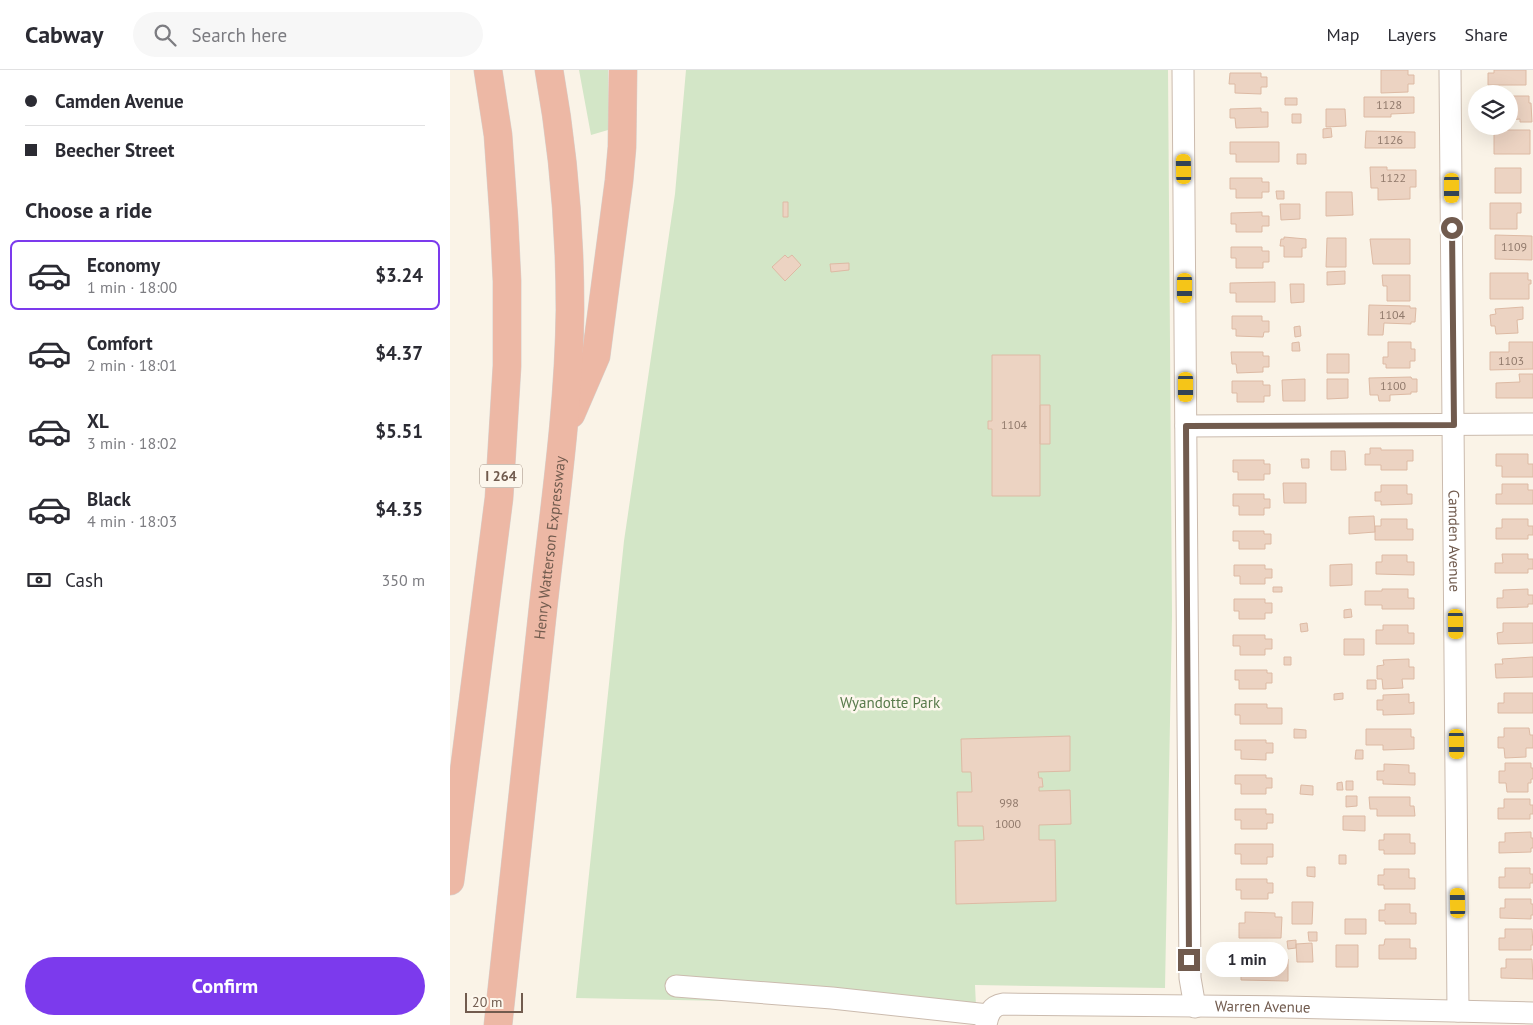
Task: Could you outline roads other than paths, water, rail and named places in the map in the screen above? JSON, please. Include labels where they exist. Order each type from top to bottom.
[{"type":"highway","name":"I 264","points":[[450,881],[499,498],[507,366],[507,273],[498,135],[488,70]]},
{"type":"highway","name":"Henry Watterson Expressway","points":[[498,1025],[563,431],[570,310],[568,242],[560,142],[549,70]]},
{"type":"highway","points":[[563,431],[596,356],[619,181],[622,147],[623,70]]},
{"type":"street","points":[[1183,70],[1190,978],[1195,1007]]},
{"type":"street","name":"Camden Avenue","points":[[1450,70],[1458,1011]]},
{"type":"street","points":[[1186,426],[1533,424]]},
{"type":"street","name":"Warren Avenue","points":[[676,986],[832,998],[989,1016],[997,1005],[1003,1004],[1195,1007],[1284,1016],[1458,1011],[1533,1013]]},
{"type":"park label","name":"Wyandotte Park","points":[[890,703]]}]
